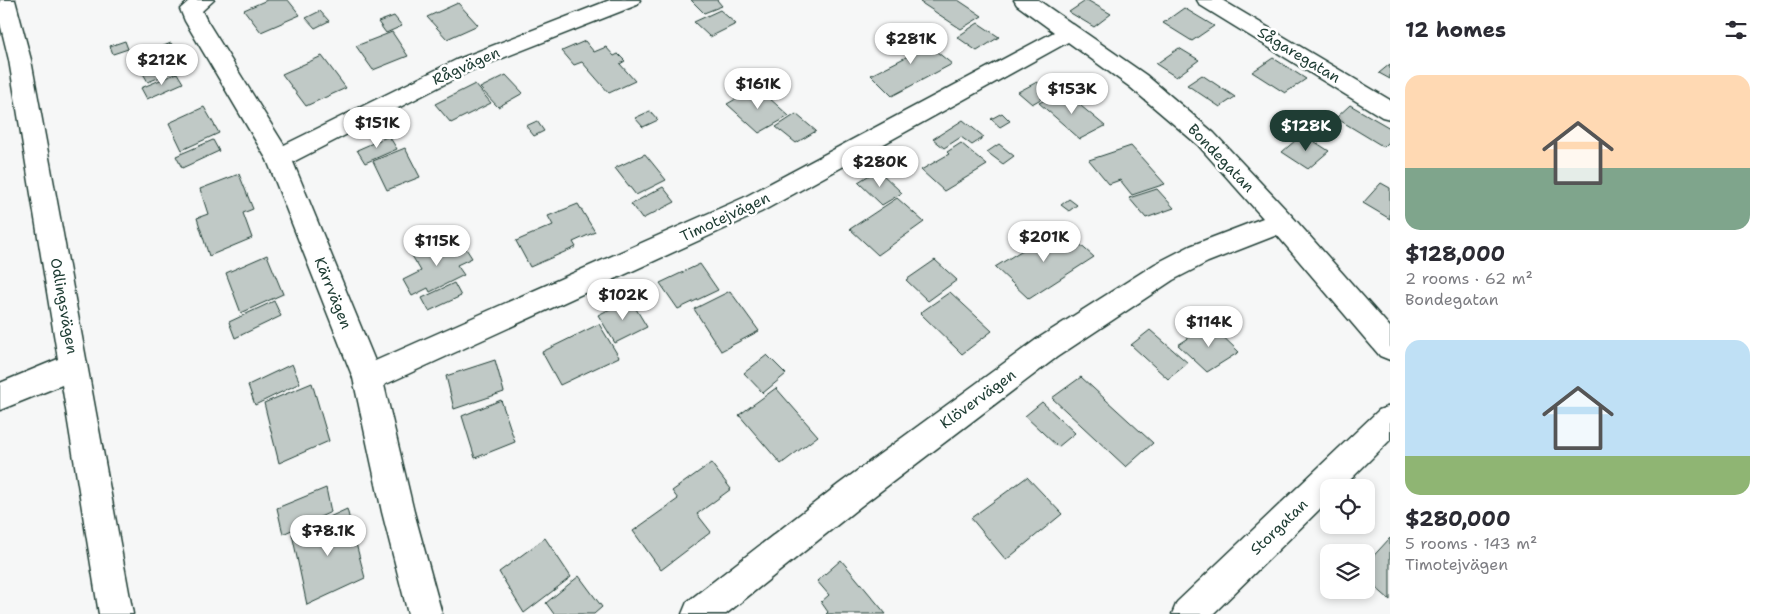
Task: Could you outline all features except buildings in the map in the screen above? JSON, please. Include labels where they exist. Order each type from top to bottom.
[{"type":"street","name":"Odlingsvägen","points":[[5,0],[10,63],[74,366],[116,614]]},
{"type":"street","name":"Kärrvägen","points":[[204,0],[191,9],[196,21],[279,158],[368,378],[398,512],[425,614]]},
{"type":"street","name":"Rågvägen","points":[[279,158],[464,65],[630,0]]},
{"type":"street","name":"Bondegatan","points":[[1024,0],[1138,81],[1206,139],[1282,222],[1390,347]]},
{"type":"street","name":"Sågaregatan","points":[[1207,0],[1390,111]]},
{"type":"street","name":"Timotejvägen","points":[[368,378],[752,205],[1070,32]]},
{"type":"street","name":"Klövervägen","points":[[699,614],[858,489],[1047,348],[1164,272],[1199,254],[1282,222]]},
{"type":"street","points":[[0,397],[74,366]]},
{"type":"street","name":"Storgatan","points":[[1189,614],[1390,420]]}]
